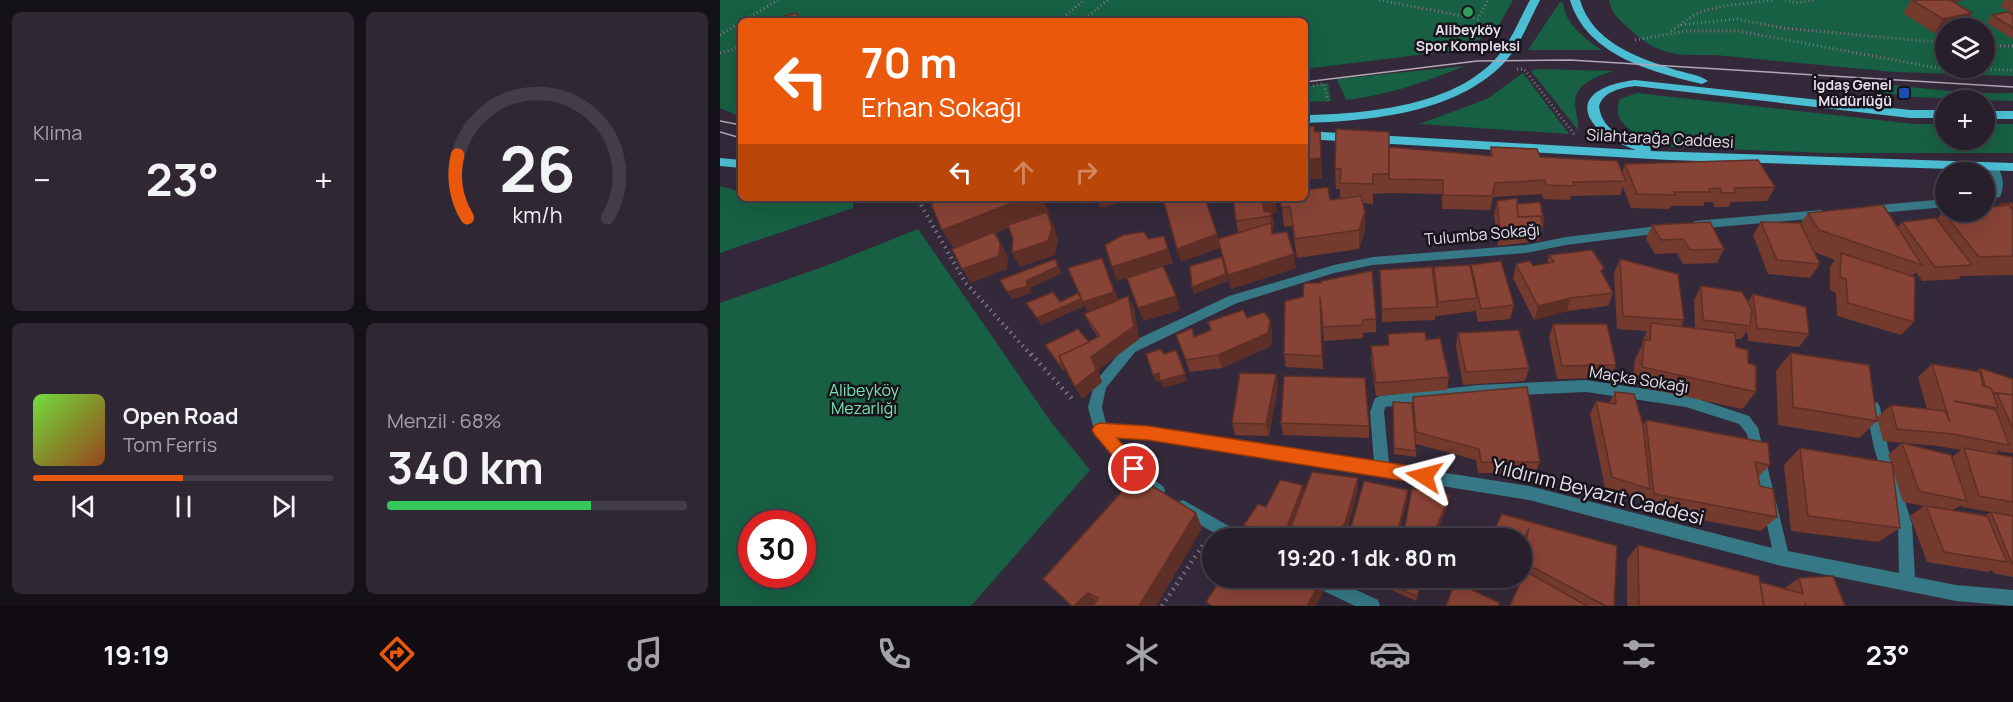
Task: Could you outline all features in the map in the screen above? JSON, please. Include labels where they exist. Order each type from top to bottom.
[{"type":"main road","points":[[1308,119],[1370,115],[1421,103],[1466,86],[1494,67],[1505,54],[1535,0]]},
{"type":"main road","points":[[1575,0],[1581,18],[1594,33],[1611,46],[1661,70],[1763,95]]},
{"type":"main road","points":[[1669,156],[1624,141],[1600,126],[1594,105],[1598,95],[1606,88],[1635,83],[1763,95],[1910,114],[1935,114]]},
{"type":"main road","points":[[1995,115],[2013,115]]},
{"type":"main road","name":"Silahtarağa Caddesi","points":[[1308,135],[1669,156],[1935,165]]},
{"type":"main road","points":[[720,162],[738,164]]},
{"type":"main road","name":"Silahtarağa Caddesi","points":[[1995,167],[2013,167]]},
{"type":"street","points":[[1995,172],[1998,179],[1995,194]]},
{"type":"street","points":[[1854,211],[1935,204]]},
{"type":"street","name":"Tulumba Sokağı","points":[[1103,433],[1095,407],[1100,387],[1131,348],[1233,299],[1373,261],[1526,249],[1566,241],[1744,219],[1831,213]]},
{"type":"street","name":"Maçka Sokağı","points":[[1382,469],[1377,412],[1380,402],[1395,398],[1586,386],[1686,401],[1744,420],[1753,432],[1782,558]]},
{"type":"street","points":[[1871,393],[1881,448],[1905,524],[1907,583]]},
{"type":"street","points":[[1103,433],[1149,485],[1214,528]]},
{"type":"street","name":"Yıldırım Beyazıt Caddesi","points":[[1103,433],[1148,433],[1529,493],[1782,558],[1956,593],[2013,598]]},
{"type":"street","points":[[1335,588],[1372,606]]},
{"type":"path","points":[[748,18],[778,0]]},
{"type":"path","points":[[1066,15],[1084,0]]},
{"type":"path","points":[[1086,18],[1108,0]]},
{"type":"path","points":[[1379,0],[1478,19],[1488,0]]},
{"type":"path","points":[[1670,32],[1685,18],[1724,4],[1772,0]]},
{"type":"path","points":[[1785,0],[1796,3],[1814,0]]},
{"type":"path","points":[[1680,25],[1707,20],[1737,19],[1783,28],[1935,42]]},
{"type":"path","points":[[720,35],[738,24]]},
{"type":"path","points":[[1611,46],[1670,32],[1710,28],[1943,69],[2013,69]]},
{"type":"path","points":[[1995,46],[2013,46]]},
{"type":"path","points":[[720,53],[738,47]]},
{"type":"path","points":[[1494,67],[1524,69],[1577,137],[1583,150]]},
{"type":"path","points":[[1308,87],[1324,84],[1330,108]]},
{"type":"path","points":[[921,205],[965,282],[1103,433]]},
{"type":"path","points":[[1162,606],[1202,546]]},
{"type":"green space","points":[[720,0],[1513,0],[1499,25],[1466,49],[1308,69],[1308,18],[738,18],[738,116],[720,108]]},
{"type":"green space","points":[[1609,0],[2013,0],[2013,76],[1995,75],[1995,18],[1935,18],[1935,73],[1895,72],[1715,55],[1676,54],[1656,48],[1646,42],[1621,22],[1612,10]]},
{"type":"green space","points":[[1560,2],[1563,3],[1568,18],[1577,30],[1602,50],[1528,50]]},
{"type":"green space","points":[[1465,66],[1407,87],[1346,100],[1337,79]]},
{"type":"green space","points":[[1538,69],[1614,71],[1589,81],[1579,90],[1575,102],[1578,130],[1531,71]]},
{"type":"green space","points":[[1523,73],[1569,134],[1419,124],[1487,99]]},
{"type":"green space","points":[[1814,81],[1864,82],[1943,90],[1935,90],[1935,98],[1820,86]]},
{"type":"green space","points":[[1328,83],[1331,101],[1308,102],[1308,86]]},
{"type":"green space","points":[[1637,93],[1914,124],[1935,124],[1935,150],[1995,150],[1995,124],[2013,124],[2013,153],[1826,153],[1674,147],[1644,138],[1626,126],[1620,118],[1618,109],[1620,99]]},
{"type":"green space","points":[[1995,93],[2013,93],[2013,101],[1995,100]]},
{"type":"green space","points":[[720,186],[738,191],[738,201],[853,201],[853,208],[720,253]]},
{"type":"green space","name":"Alibeyköy Mezarlığı","points":[[918,229],[1051,422],[1090,470],[971,606],[720,606],[720,303],[828,265]]},
{"type":"building","points":[[1912,0],[1950,0],[1972,13],[1941,18]]},
{"type":"building","points":[[2008,12],[2013,15],[2013,28],[1992,15]]},
{"type":"building","points":[[797,13],[798,18],[776,18]]},
{"type":"building","points":[[1314,126],[1315,132],[1320,132],[1321,158],[1308,160],[1308,127]]},
{"type":"building","points":[[1336,129],[1389,132],[1389,174],[1373,174],[1373,184],[1340,183],[1341,169],[1335,169]]},
{"type":"building","points":[[1389,147],[1492,156],[1491,147],[1537,149],[1540,157],[1617,161],[1626,181],[1573,182],[1574,186],[1546,185],[1545,180],[1495,183],[1492,196],[1443,195],[1443,180],[1389,179]]},
{"type":"building","points":[[1758,160],[1775,187],[1734,188],[1736,193],[1722,193],[1720,188],[1709,189],[1710,192],[1674,192],[1676,195],[1637,194],[1625,164]]},
{"type":"building","points":[[1328,187],[1330,200],[1361,196],[1365,212],[1359,230],[1295,239],[1290,207],[1281,207],[1281,201],[1308,201],[1308,190]]},
{"type":"building","points":[[1517,198],[1518,217],[1541,216],[1543,227],[1500,232],[1497,201]]},
{"type":"building","points":[[938,201],[1017,201],[942,230],[931,204]]},
{"type":"building","points":[[1164,201],[1206,201],[1217,234],[1177,249]]},
{"type":"building","points":[[1233,201],[1262,201],[1264,211],[1272,212],[1270,216],[1236,221]]},
{"type":"building","points":[[1540,202],[1544,222],[1541,216],[1518,217],[1517,204]]},
{"type":"building","points":[[2013,203],[2013,210],[2009,205],[2001,206],[2000,204]]},
{"type":"building","points":[[1883,205],[1922,265],[1819,230],[1808,213]]},
{"type":"building","points":[[2009,205],[2013,210],[2013,256],[1979,257],[1951,222],[1995,222],[1995,207]]},
{"type":"building","points":[[1047,212],[1052,228],[1048,241],[1012,253],[1013,239],[1008,225]]},
{"type":"building","points":[[1935,218],[1935,222],[1939,222],[1972,265],[1935,267],[1902,222]]},
{"type":"building","points":[[1710,222],[1724,249],[1690,250],[1683,239],[1661,240],[1652,225]]},
{"type":"building","points":[[1761,222],[1800,223],[1820,264],[1777,260]]},
{"type":"building","points":[[1271,223],[1272,234],[1287,232],[1294,254],[1228,275],[1218,239]]},
{"type":"building","points":[[994,232],[1000,243],[999,256],[962,269],[952,249]]},
{"type":"building","points":[[1144,232],[1148,239],[1164,236],[1168,249],[1112,267],[1105,245],[1123,235]]},
{"type":"building","points":[[1592,250],[1604,268],[1601,271],[1613,293],[1571,298],[1538,306],[1516,264],[1530,261],[1533,266],[1554,262],[1549,255]]},
{"type":"building","points":[[1841,253],[1915,277],[1914,322],[1848,303],[1846,279],[1840,277]]},
{"type":"building","points":[[1222,257],[1226,274],[1192,287],[1190,266]]},
{"type":"building","points":[[1102,258],[1114,292],[1083,302],[1068,268]]},
{"type":"building","points":[[1055,259],[1058,266],[1026,281],[1028,286],[1007,292],[1000,280]]},
{"type":"building","points":[[1620,259],[1678,274],[1684,320],[1623,316]]},
{"type":"building","points":[[1501,261],[1514,305],[1481,309],[1471,265]]},
{"type":"building","points":[[1470,265],[1477,298],[1438,302],[1434,267]]},
{"type":"building","points":[[1163,266],[1176,296],[1138,308],[1127,278]]},
{"type":"building","points":[[1432,267],[1437,307],[1382,309],[1380,270]]},
{"type":"building","points":[[1372,271],[1376,319],[1363,320],[1362,325],[1323,327],[1320,297],[1322,356],[1284,354],[1285,301],[1303,297],[1304,283],[1321,283],[1321,281]]},
{"type":"building","points":[[1701,286],[1742,292],[1752,309],[1750,326],[1703,320]]},
{"type":"building","points":[[1053,292],[1060,302],[1078,293],[1081,299],[1037,318],[1026,303]]},
{"type":"building","points":[[1753,294],[1806,307],[1809,334],[1757,328]]},
{"type":"building","points":[[1128,296],[1134,326],[1091,357],[1096,370],[1075,387],[1059,356],[1100,336],[1084,314]]},
{"type":"building","points":[[1243,310],[1247,318],[1264,312],[1270,320],[1268,333],[1218,355],[1186,360],[1176,335],[1192,328],[1194,337],[1211,330],[1208,322]]},
{"type":"building","points":[[1651,323],[1735,333],[1736,347],[1748,350],[1748,363],[1756,366],[1756,392],[1642,367],[1644,340],[1650,340]]},
{"type":"building","points":[[1553,324],[1607,324],[1616,365],[1562,366]]},
{"type":"building","points":[[1078,329],[1089,342],[1059,356],[1062,363],[1059,364],[1045,345]]},
{"type":"building","points":[[1519,330],[1529,368],[1466,372],[1458,333]]},
{"type":"building","points":[[1425,332],[1426,340],[1440,338],[1449,377],[1376,383],[1371,346],[1389,345],[1388,334]]},
{"type":"building","points":[[1160,349],[1164,354],[1176,350],[1185,374],[1160,381],[1159,373],[1153,375],[1146,354]]},
{"type":"building","points":[[1791,353],[1869,365],[1877,421],[1793,407]]},
{"type":"building","points":[[1932,364],[1980,372],[1983,386],[1991,388],[1998,408],[1954,401],[1996,410],[2009,445],[1953,434],[1897,429],[1891,405],[1945,411],[1950,422]]},
{"type":"building","points":[[1980,368],[2013,379],[2013,395],[1993,393],[1991,388],[1985,386]]},
{"type":"building","points":[[1240,373],[1276,374],[1266,424],[1232,423]]},
{"type":"building","points":[[1284,376],[1365,378],[1369,426],[1281,423]]},
{"type":"building","points":[[1527,387],[1540,462],[1481,462],[1479,449],[1416,432],[1413,397]]},
{"type":"building","points":[[1615,392],[1634,394],[1643,425],[1650,489],[1612,477],[1596,401],[1616,404]]},
{"type":"building","points":[[1997,393],[2013,395],[2013,429]]},
{"type":"building","points":[[1393,402],[1412,403],[1416,451],[1394,448]]},
{"type":"building","points":[[1646,420],[1768,443],[1770,465],[1755,462],[1760,486],[1773,489],[1777,517],[1654,494]]},
{"type":"building","points":[[1902,443],[1951,455],[1967,501],[1919,491]]},
{"type":"building","points":[[1800,448],[1892,463],[1900,528],[1808,516]]},
{"type":"building","points":[[1964,448],[2013,457],[2013,502],[1979,496]]},
{"type":"building","points":[[1312,472],[1358,478],[1345,523],[1341,528],[1291,526]]},
{"type":"building","points":[[1136,476],[1196,513],[1139,606],[1093,606],[1098,598],[1088,593],[1072,606],[1043,579]]},
{"type":"building","points":[[1280,480],[1303,485],[1287,528],[1252,528],[1244,525],[1258,504],[1266,507]]},
{"type":"building","points":[[1364,481],[1408,490],[1398,528],[1351,528]]},
{"type":"building","points":[[1412,488],[1450,495],[1436,528],[1405,528]]},
{"type":"building","points":[[1926,506],[1987,516],[2007,562],[1944,552]]},
{"type":"building","points":[[1991,512],[2013,516],[2013,564],[2012,564]]},
{"type":"building","points":[[1502,514],[1617,546],[1614,606],[1606,606],[1532,567],[1532,528],[1495,528]]},
{"type":"building","points":[[1638,545],[1759,576],[1764,606],[1639,606]]},
{"type":"building","points":[[1532,575],[1587,606],[1510,606],[1518,588],[1532,588]]},
{"type":"building","points":[[1833,576],[1845,606],[1764,606],[1760,582],[1803,594],[1799,578]]},
{"type":"building","points":[[1215,588],[1317,588],[1307,606],[1212,606],[1206,602]]},
{"type":"building","points":[[1397,588],[1420,588],[1417,596]]},
{"type":"building","points":[[1453,588],[1468,588],[1500,603],[1498,606],[1446,606]]},
{"type":"tram line","points":[[1308,82],[1477,61],[1570,60],[2013,87]]},
{"type":"tram line","points":[[720,121],[738,124]]},
{"type":"tram line","points":[[720,132],[738,137]]},
{"type":"place","name":"Alibeyköy Spor Kompleksi","points":[[1468,12]]},
{"type":"place","name":"İgdaş Genel Müdürlüğü","points":[[1904,93]]},
{"type":"route","points":[[1134,469],[1100,430],[1148,433],[1424,476]]}]
